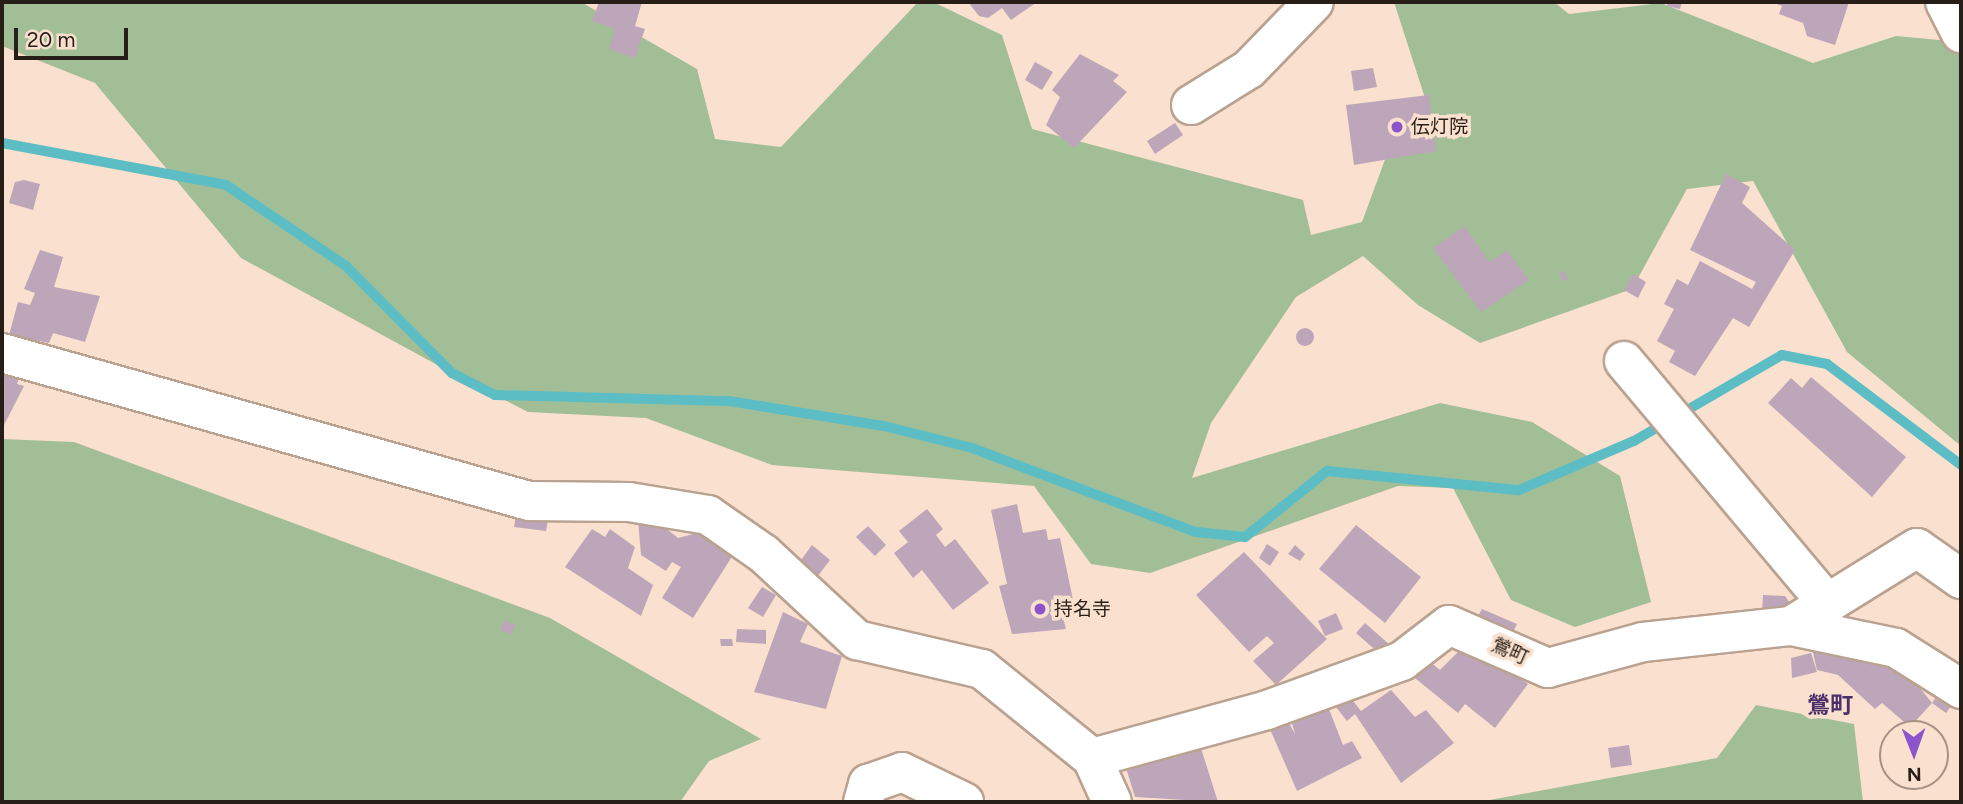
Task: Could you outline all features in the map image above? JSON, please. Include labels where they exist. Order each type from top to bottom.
[{"type":"street","points":[[1191,105],[1249,69],[1314,2]]},
{"type":"street","points":[[1945,2],[1961,33]]},
{"type":"street","points":[[2,353],[529,501],[629,502],[708,515],[764,555],[857,640],[982,669],[1092,758],[1112,802]]},
{"type":"street","points":[[1624,360],[1828,604]]},
{"type":"street","name":"鶯町","points":[[1092,758],[1267,710],[1402,661],[1448,625],[1548,668],[1643,642],[1791,626],[1917,548],[1961,579]]},
{"type":"street","points":[[1791,626],[1896,648],[1961,689]]},
{"type":"street","points":[[863,802],[868,784],[902,772],[964,802]]},
{"type":"green space","points":[[2,2],[581,2],[697,69],[715,139],[781,147],[918,2],[933,2],[1002,35],[1032,129],[1303,200],[1311,235],[1362,222],[1397,127],[1434,126],[1394,2],[1554,2],[1569,14],[1661,3],[1813,63],[1896,36],[1961,42],[1961,446],[1847,352],[1753,181],[1687,189],[1632,289],[1480,343],[1418,305],[1363,256],[1296,297],[1211,423],[1192,478],[1440,403],[1532,422],[1620,476],[1651,602],[1575,627],[1511,600],[1453,488],[1398,486],[1150,573],[1091,564],[1034,486],[772,465],[646,418],[528,412],[452,373],[241,258],[95,83],[2,46]]},
{"type":"green space","points":[[2,439],[74,442],[550,618],[761,739],[709,761],[680,802],[2,802]]},
{"type":"green space","points":[[1756,705],[1854,724],[1863,802],[1479,802],[1717,758]]},
{"type":"building","points":[[599,2],[642,2],[635,26],[645,29],[635,58],[609,49],[615,29],[592,21]]},
{"type":"building","points":[[968,2],[1037,2],[1011,20],[1002,8],[988,18],[979,16]]},
{"type":"building","points":[[1668,2],[1682,2],[1680,9],[1667,6]]},
{"type":"building","points":[[1772,2],[1849,2],[1835,45],[1807,36],[1803,23],[1779,14],[1782,6]]},
{"type":"building","points":[[1080,54],[1119,75],[1113,81],[1127,92],[1074,148],[1046,125],[1060,97],[1052,90]]},
{"type":"building","points":[[1035,62],[1053,72],[1042,90],[1025,80]]},
{"type":"building","points":[[1373,68],[1377,87],[1354,91],[1351,71]]},
{"type":"building","points":[[1429,95],[1436,151],[1354,165],[1346,105]]},
{"type":"building","points":[[1175,123],[1183,135],[1155,154],[1147,141]]},
{"type":"building","points":[[1726,174],[1750,187],[1742,203],[1795,250],[1749,327],[1733,318],[1695,376],[1669,362],[1675,351],[1657,341],[1674,309],[1664,304],[1677,279],[1688,285],[1700,261],[1752,289],[1756,282],[1690,250]]},
{"type":"building","points":[[24,180],[40,184],[33,210],[9,203],[15,182]]},
{"type":"building","points":[[1464,226],[1490,262],[1507,250],[1529,280],[1481,312],[1433,248]]},
{"type":"building","points":[[40,250],[63,257],[54,287],[100,296],[85,342],[53,333],[49,343],[9,335],[18,302],[30,305],[35,293],[24,289]]},
{"type":"building","points":[[1565,271],[1567,280],[1562,281],[1560,272]]},
{"type":"building","points":[[1633,274],[1646,282],[1638,298],[1624,290]]},
{"type":"building","points":[[1305,328],[1311,331],[1314,337],[1311,343],[1305,346],[1299,343],[1296,337],[1299,331]]},
{"type":"building","points":[[2,367],[21,372],[17,384],[24,386],[2,429]]},
{"type":"building","points":[[1811,377],[1906,457],[1872,497],[1768,403],[1791,378],[1802,388]]},
{"type":"building","points":[[1017,504],[1023,533],[1046,529],[1048,540],[1060,538],[1076,614],[1063,617],[1066,629],[1012,634],[999,586],[1007,584],[991,510]]},
{"type":"building","points":[[927,509],[943,529],[936,535],[945,547],[955,539],[989,583],[953,610],[922,570],[913,578],[894,553],[908,542],[899,531]]},
{"type":"building","points":[[516,516],[548,520],[546,531],[514,527]]},
{"type":"building","points":[[638,520],[658,522],[678,538],[697,533],[733,555],[693,618],[662,598],[681,567],[672,562],[666,571],[641,555]]},
{"type":"building","points":[[1356,525],[1421,577],[1385,623],[1319,569]]},
{"type":"building","points":[[868,526],[886,545],[875,556],[856,537]]},
{"type":"building","points":[[592,529],[605,537],[610,529],[635,547],[628,568],[653,585],[641,616],[565,567]]},
{"type":"building","points":[[1267,544],[1279,552],[1270,566],[1259,558]]},
{"type":"building","points":[[812,545],[830,560],[814,581],[796,567]]},
{"type":"building","points":[[1295,545],[1305,554],[1300,561],[1288,554]]},
{"type":"building","points":[[1244,552],[1327,639],[1276,685],[1253,661],[1274,643],[1267,636],[1249,652],[1196,595]]},
{"type":"building","points":[[762,587],[776,595],[763,617],[748,608]]},
{"type":"building","points":[[1763,595],[1785,596],[1797,614],[1762,613]]},
{"type":"building","points":[[1482,609],[1517,624],[1512,634],[1477,618]]},
{"type":"building","points":[[783,612],[808,624],[800,642],[842,656],[826,709],[754,692]]},
{"type":"building","points":[[1336,613],[1343,629],[1325,636],[1318,621]]},
{"type":"building","points":[[504,620],[516,625],[511,635],[500,630]]},
{"type":"building","points":[[1365,623],[1390,645],[1381,655],[1356,633]]},
{"type":"building","points":[[737,629],[766,630],[766,644],[736,642]]},
{"type":"building","points":[[720,639],[732,639],[733,646],[721,646]]},
{"type":"building","points":[[1469,641],[1528,684],[1495,728],[1465,704],[1458,713],[1410,674],[1428,660],[1440,670]]},
{"type":"building","points":[[1811,644],[1857,655],[1857,662],[1871,649],[1893,655],[1932,703],[1916,720],[1902,720],[1882,703],[1875,709],[1838,675],[1817,670]]},
{"type":"building","points":[[1811,653],[1817,672],[1792,678],[1791,658]]},
{"type":"building","points":[[1391,690],[1415,717],[1426,710],[1454,743],[1401,783],[1355,714],[1347,721],[1332,702],[1346,692],[1361,711]]},
{"type":"building","points":[[1940,691],[1955,701],[1946,713],[1932,703]]},
{"type":"building","points":[[1327,704],[1343,745],[1352,741],[1362,758],[1297,791],[1266,720],[1285,716],[1295,734],[1292,723]]},
{"type":"building","points":[[1199,742],[1218,802],[1135,797],[1126,768],[1177,757],[1175,750]]},
{"type":"building","points":[[1629,745],[1632,765],[1611,768],[1608,748]]},
{"type":"waterway","points":[[2,143],[226,185],[346,266],[452,373],[495,395],[729,401],[884,426],[972,448],[1196,532],[1245,537],[1327,471],[1519,490],[1634,441],[1782,355],[1827,364],[1961,465]]},
{"type":"place","name":"伝灯院","points":[[1397,127]]},
{"type":"place","name":"持名寺","points":[[1040,609]]},
{"type":"district","name":"鶯町","points":[[1830,705]]}]
